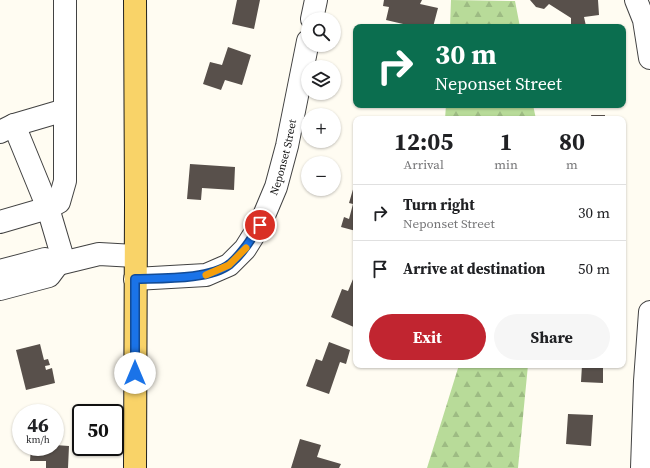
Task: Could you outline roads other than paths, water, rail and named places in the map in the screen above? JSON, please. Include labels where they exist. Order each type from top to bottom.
[{"type":"main road","points":[[135,0],[135,468]]},
{"type":"street","points":[[0,222],[48,208],[59,202],[66,181],[65,0]]},
{"type":"street","points":[[313,12],[316,0]]},
{"type":"street","points":[[636,0],[644,20],[650,58]]},
{"type":"street","name":"Neponset Street","points":[[135,279],[206,275],[229,265],[245,249],[260,225],[276,187],[287,146],[306,52]]},
{"type":"street","points":[[61,263],[48,208],[7,129],[65,110]]},
{"type":"street","points":[[0,271],[45,259],[61,263],[98,254],[135,256]]},
{"type":"street","points":[[0,288],[49,276],[61,263]]},
{"type":"street","points":[[642,468],[645,382],[650,312]]}]
